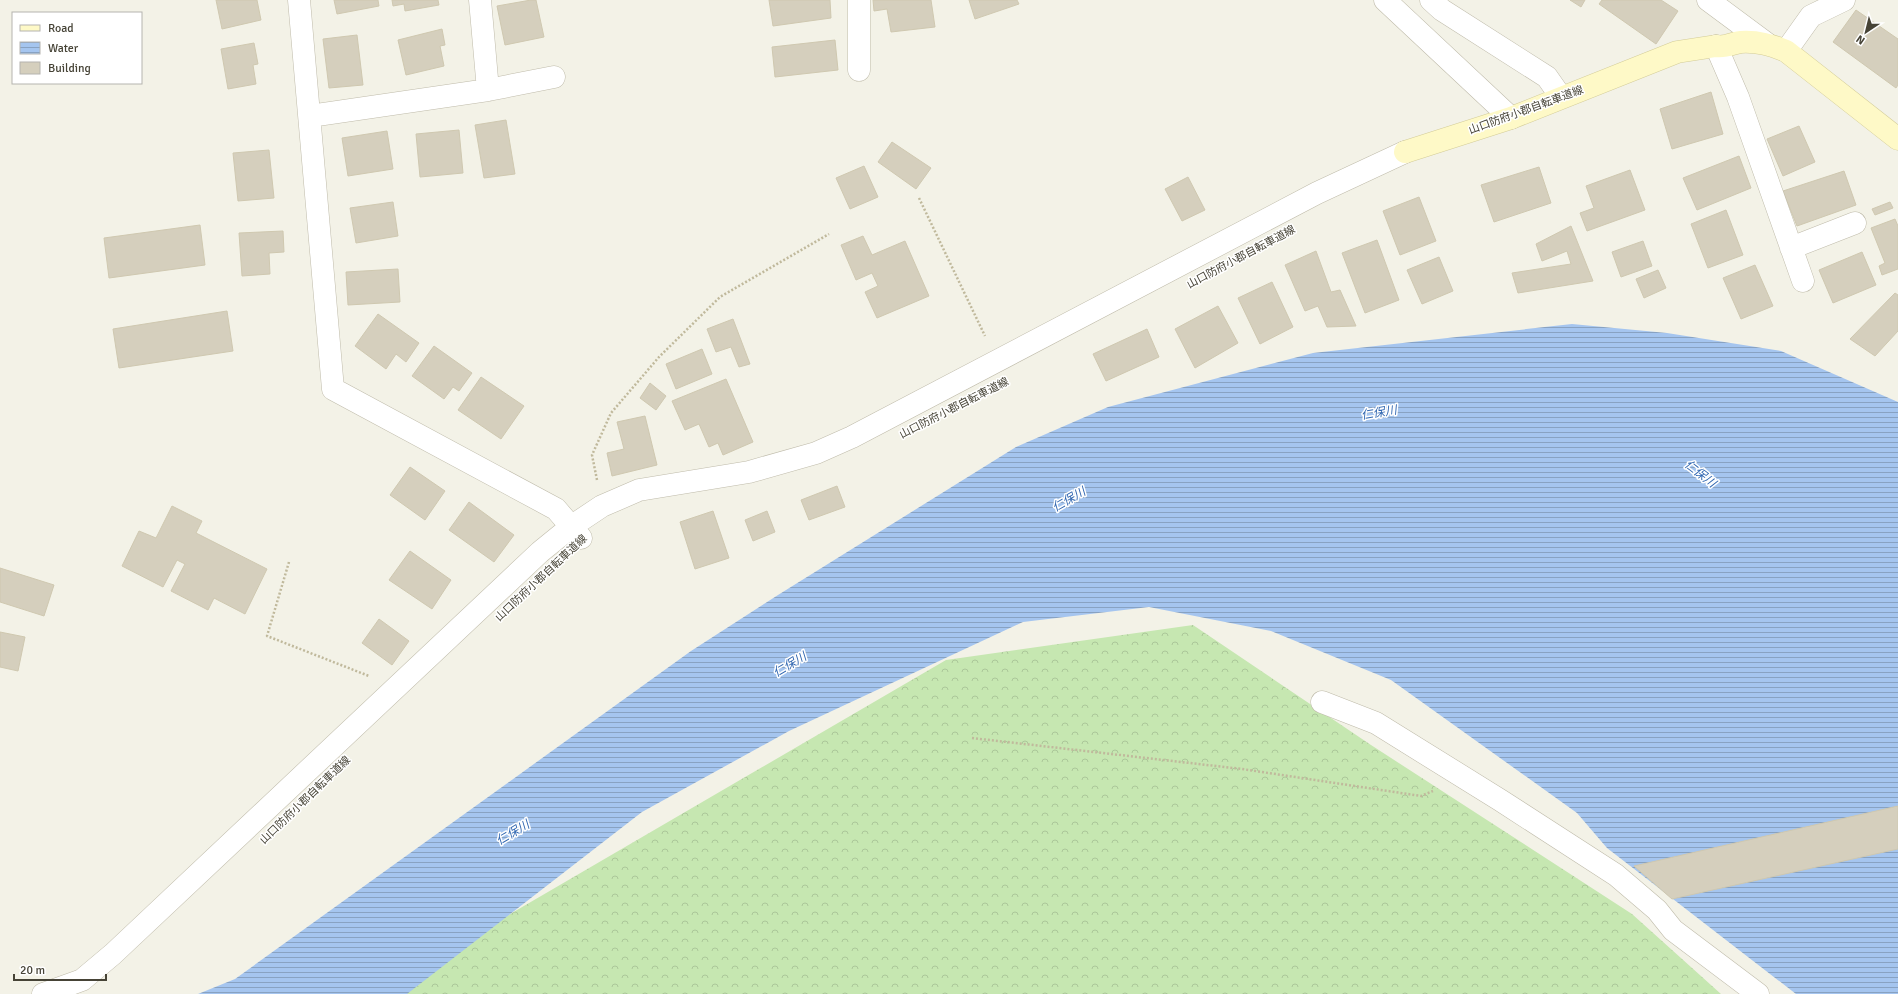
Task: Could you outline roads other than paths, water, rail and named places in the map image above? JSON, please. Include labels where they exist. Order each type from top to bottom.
[{"type":"main road","name":"山口防府小郡自転車道線","points":[[1405,152],[1511,118],[1677,52],[1716,46],[1721,48],[1740,42],[1776,47]]},
{"type":"main road","points":[[1776,47],[1898,139]]},
{"type":"street","points":[[299,0],[333,389],[556,509],[576,532]]},
{"type":"street","points":[[480,0],[488,90]]},
{"type":"street","points":[[858,0],[859,70]]},
{"type":"street","points":[[1385,0],[1511,118]]},
{"type":"street","points":[[1431,0],[1442,10],[1547,77],[1561,97]]},
{"type":"street","points":[[1708,0],[1776,47],[1811,16],[1844,0]]},
{"type":"street","points":[[1716,46],[1738,97],[1803,281]]},
{"type":"street","points":[[310,116],[488,90],[554,77]]},
{"type":"street","points":[[43,994],[82,980],[113,954],[540,552],[576,532],[602,506],[640,490],[749,472],[816,453],[852,437],[998,362],[1317,193],[1405,152]]},
{"type":"street","points":[[1791,248],[1855,223]]},
{"type":"street","points":[[1322,702],[1376,723],[1500,800],[1616,875],[1657,910],[1674,930],[1758,994]]},
{"type":"water","name":"仁保川","points":[[1572,324],[1667,333],[1781,351],[1898,402],[1898,994],[1796,994],[1607,848],[1577,813],[1391,680],[1271,631],[1149,607],[1023,622],[789,731],[642,812],[407,994],[198,994],[235,979],[691,651],[1016,447],[1108,407],[1313,353]]}]
